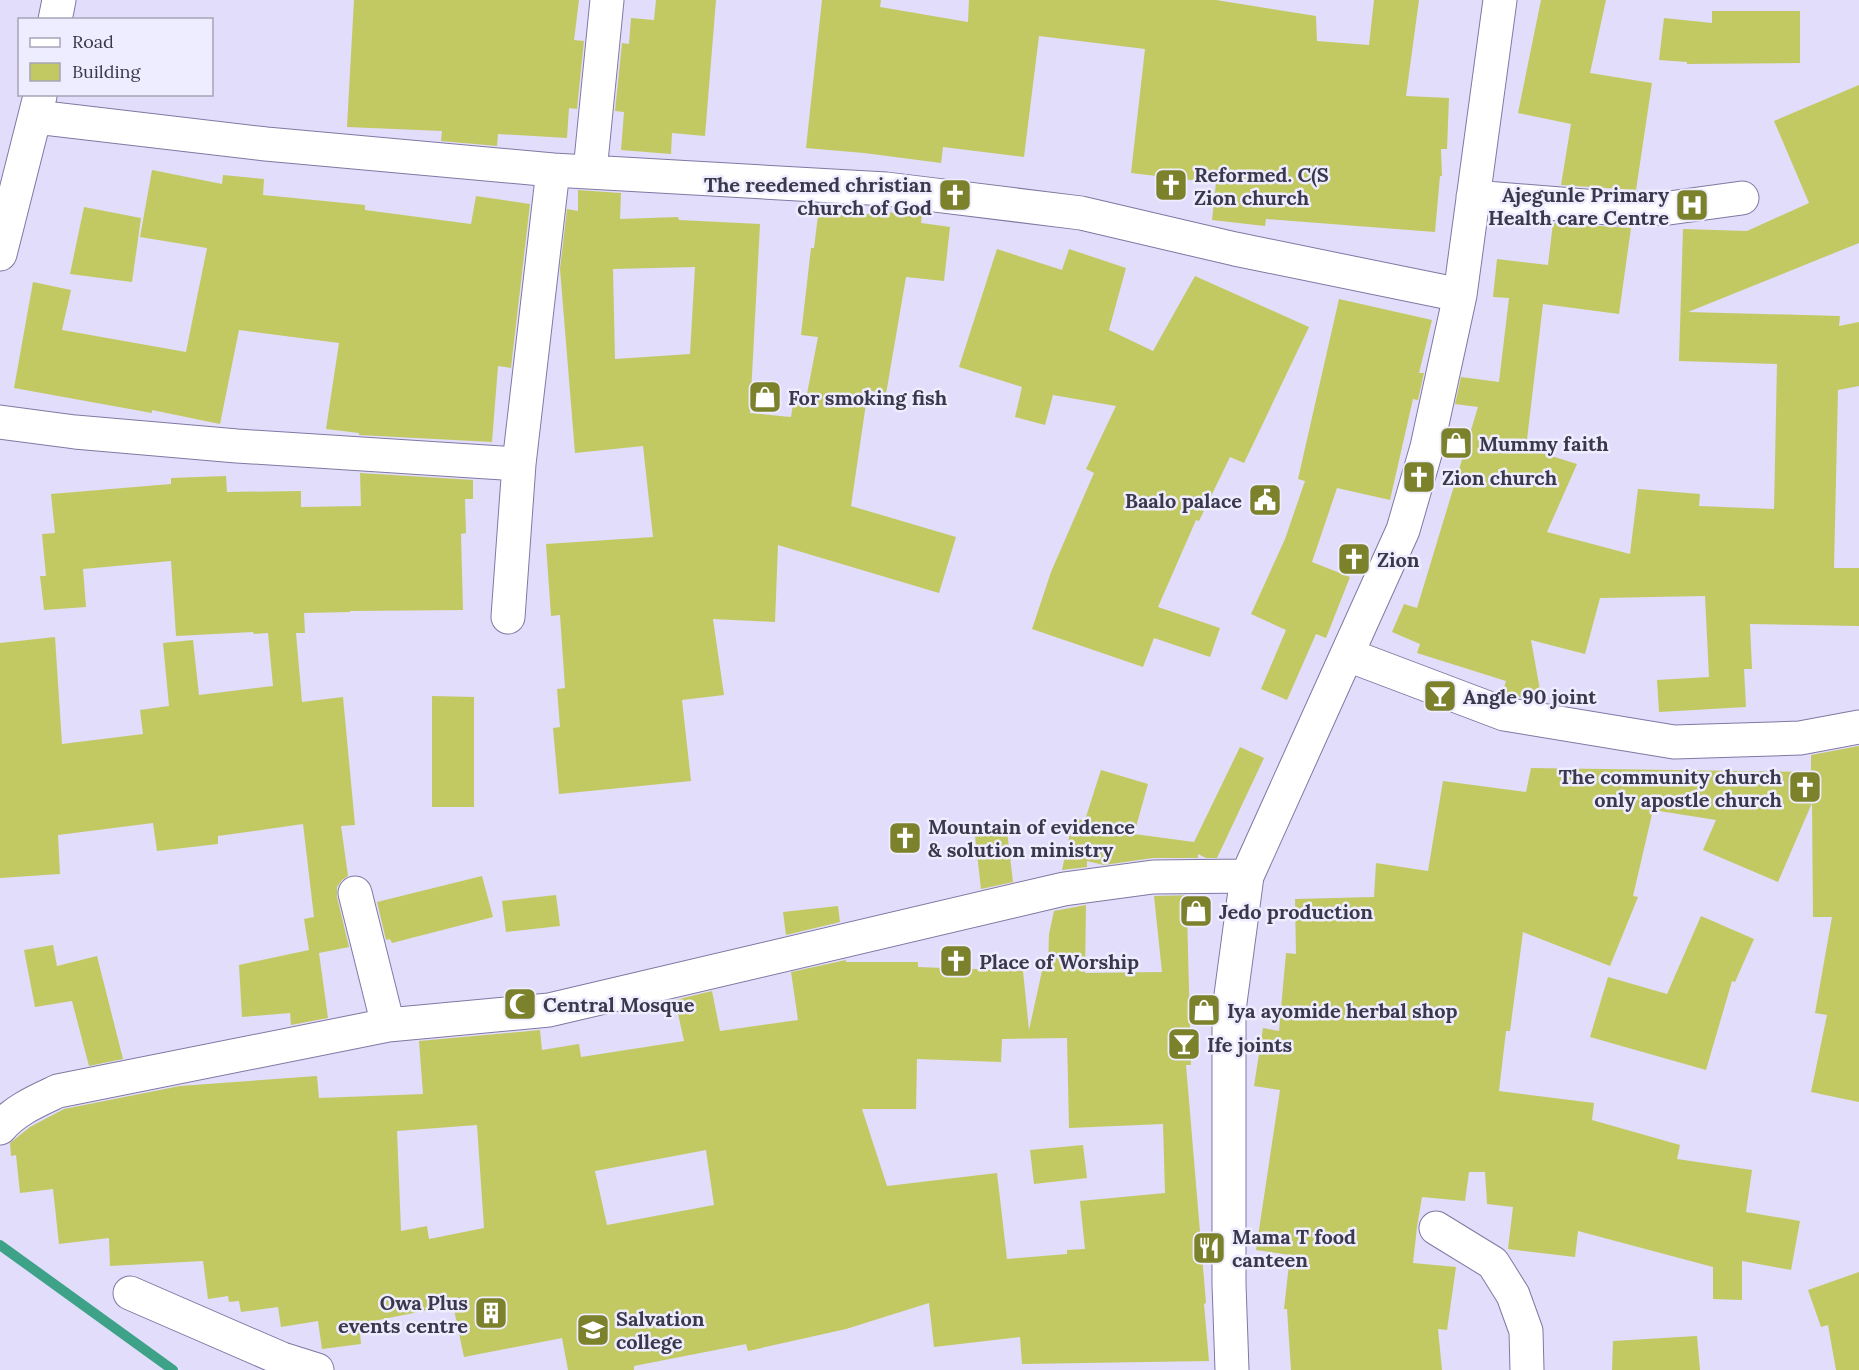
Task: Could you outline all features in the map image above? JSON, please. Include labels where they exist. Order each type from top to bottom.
[{"type":"street","points":[[55,18],[59,0]]},
{"type":"street","points":[[590,171],[607,0]]},
{"type":"street","points":[[1232,1370],[1229,1284],[1228,1010],[1247,876],[1404,530],[1427,447],[1460,295],[1500,0]]},
{"type":"street","points":[[0,254],[38,106],[266,144],[553,170],[886,189],[1081,213],[1235,249],[1460,295]]},
{"type":"street","points":[[508,616],[519,464],[553,170]]},
{"type":"street","points":[[1473,197],[1622,209],[1670,208],[1742,198]]},
{"type":"street","points":[[0,422],[75,432],[225,445],[519,464]]},
{"type":"street","points":[[1348,655],[1504,714],[1674,742],[1800,738],[1859,727]]},
{"type":"street","points":[[0,1128],[8,1119],[31,1103],[58,1091],[388,1025],[549,1010],[1064,889],[1153,877],[1247,876]]},
{"type":"street","points":[[355,893],[388,1025]]},
{"type":"street","points":[[1436,1228],[1493,1263],[1514,1295],[1526,1330],[1527,1370]]},
{"type":"street","points":[[130,1293],[282,1359],[317,1370]]},
{"type":"building","points":[[354,0],[579,0],[574,40],[584,41],[577,109],[569,108],[567,138],[498,134],[497,146],[441,141],[442,131],[347,127]]},
{"type":"building","points":[[656,0],[716,0],[705,136],[672,133],[671,154],[621,150],[624,112],[615,111],[622,43],[629,44],[631,18],[654,20]]},
{"type":"building","points":[[822,0],[881,0],[880,7],[968,22],[969,0],[1216,0],[1316,16],[1317,41],[1369,45],[1374,0],[1419,0],[1406,96],[1449,98],[1447,149],[1441,149],[1442,176],[1440,176],[1435,232],[1266,219],[1265,226],[1212,220],[1216,183],[1131,173],[1145,49],[1039,36],[1024,157],[943,147],[941,163],[806,148]]},
{"type":"building","points":[[1541,0],[1606,0],[1590,73],[1652,83],[1636,190],[1561,185],[1571,124],[1518,113]]},
{"type":"building","points":[[1712,11],[1800,11],[1800,63],[1687,64],[1687,62],[1659,60],[1664,18],[1712,23]]},
{"type":"building","points":[[1859,85],[1859,243],[1688,312],[1840,316],[1839,326],[1859,322],[1859,386],[1838,390],[1834,568],[1859,568],[1859,626],[1750,624],[1752,669],[1744,669],[1746,707],[1659,712],[1657,680],[1709,677],[1705,596],[1600,598],[1585,654],[1531,640],[1542,701],[1526,699],[1503,691],[1506,681],[1417,653],[1420,644],[1392,632],[1404,604],[1417,608],[1478,407],[1455,404],[1461,377],[1499,382],[1509,298],[1493,297],[1497,259],[1548,265],[1553,223],[1631,228],[1619,314],[1543,304],[1526,448],[1577,464],[1547,532],[1630,554],[1638,489],[1700,494],[1699,506],[1774,509],[1777,364],[1679,361],[1683,229],[1747,231],[1809,203],[1774,121]]},
{"type":"building","points":[[152,170],[222,184],[223,175],[264,179],[263,195],[365,205],[365,210],[471,224],[476,196],[530,204],[511,368],[498,366],[492,442],[359,435],[359,433],[326,429],[339,343],[239,330],[220,424],[152,410],[152,413],[14,388],[33,282],[71,290],[62,330],[186,352],[207,248],[140,237]]},
{"type":"building","points":[[578,190],[621,193],[620,219],[678,217],[679,220],[760,224],[750,413],[791,417],[794,397],[806,399],[818,337],[801,335],[811,248],[814,248],[819,208],[885,216],[885,212],[922,215],[921,223],[950,227],[944,281],[906,277],[886,394],[868,390],[851,506],[956,537],[939,593],[778,545],[775,622],[713,619],[724,695],[682,700],[691,781],[559,794],[553,728],[560,727],[557,689],[565,688],[560,615],[551,616],[546,544],[653,537],[643,446],[575,453],[560,269],[567,209],[578,211]],"holes":[[[695,267],[690,354],[615,359],[613,269]]]},
{"type":"building","points":[[84,207],[141,218],[132,282],[70,274]]},
{"type":"building","points":[[997,249],[1062,270],[1069,249],[1126,268],[1109,330],[1153,351],[1195,276],[1309,327],[1244,463],[1230,457],[1199,521],[1196,520],[1158,607],[1220,628],[1210,657],[1154,638],[1143,667],[1032,629],[1051,572],[1094,473],[1086,469],[1116,406],[1053,395],[1045,425],[1015,417],[1022,387],[959,367]]},
{"type":"building","points":[[1339,299],[1432,320],[1419,373],[1424,373],[1418,400],[1413,399],[1390,500],[1337,488],[1312,562],[1350,577],[1326,638],[1316,634],[1287,700],[1261,689],[1286,630],[1251,614],[1285,539],[1305,481],[1298,479]]},
{"type":"building","points":[[360,473],[473,480],[473,499],[465,499],[466,533],[461,534],[463,610],[304,613],[305,633],[296,633],[302,702],[343,697],[355,825],[341,826],[348,876],[337,887],[337,897],[349,947],[319,953],[328,1018],[291,1025],[290,1013],[242,1017],[239,965],[309,950],[304,919],[314,917],[303,824],[218,836],[218,844],[157,851],[153,823],[58,835],[60,874],[0,878],[0,643],[55,637],[62,744],[143,734],[140,710],[169,706],[163,643],[193,640],[199,695],[273,686],[268,633],[176,636],[171,561],[83,569],[86,607],[44,610],[40,576],[46,576],[42,534],[55,533],[51,494],[171,484],[171,478],[226,476],[227,492],[301,491],[301,507],[361,506]]},
{"type":"building","points":[[432,696],[474,697],[474,807],[432,807]]},
{"type":"building","points":[[1859,746],[1859,1102],[1811,1092],[1827,1015],[1815,1013],[1832,917],[1813,917],[1812,803],[1778,882],[1703,850],[1716,820],[1653,810],[1633,896],[1638,897],[1610,966],[1523,932],[1510,1031],[1506,1031],[1499,1091],[1594,1103],[1592,1120],[1680,1145],[1677,1159],[1752,1170],[1746,1212],[1800,1221],[1791,1270],[1742,1261],[1742,1300],[1713,1299],[1713,1267],[1578,1231],[1575,1257],[1508,1249],[1513,1207],[1487,1204],[1485,1172],[1469,1172],[1465,1201],[1422,1197],[1417,1227],[1413,1263],[1456,1267],[1447,1330],[1438,1329],[1442,1370],[1291,1370],[1287,1309],[1284,1309],[1290,1255],[1256,1250],[1280,1090],[1254,1086],[1263,1028],[1279,1031],[1286,953],[1296,954],[1295,899],[1374,897],[1376,863],[1428,871],[1443,781],[1526,792],[1531,768],[1811,772],[1811,755]]},
{"type":"building","points":[[1240,747],[1264,758],[1217,858],[1206,858],[1198,854],[1198,858],[1153,858],[1104,865],[1087,861],[1087,867],[1062,870],[1073,819],[1085,820],[1101,770],[1148,784],[1134,834],[1194,842]]},
{"type":"building","points":[[1006,823],[1013,882],[981,889],[974,827]]},
{"type":"building","points":[[482,876],[493,917],[392,943],[390,939],[386,940],[377,902]]},
{"type":"building","points":[[556,895],[560,926],[506,932],[502,901]]},
{"type":"building","points":[[1196,895],[1195,913],[1187,913],[1191,1065],[1186,1065],[1209,1361],[1022,1364],[1020,1337],[934,1347],[929,1303],[846,1329],[748,1351],[746,1344],[634,1366],[634,1370],[568,1370],[562,1338],[464,1357],[453,1305],[359,1324],[361,1344],[322,1349],[318,1321],[281,1327],[278,1307],[241,1312],[239,1301],[229,1302],[228,1296],[208,1299],[203,1261],[110,1266],[109,1238],[59,1244],[53,1189],[20,1193],[16,1155],[11,1156],[10,1143],[30,1127],[64,1109],[180,1086],[317,1076],[319,1098],[423,1094],[419,1041],[540,1030],[542,1050],[579,1044],[581,1057],[684,1041],[675,1000],[712,991],[720,1031],[798,1020],[791,972],[846,960],[846,962],[918,962],[918,967],[1023,971],[1029,1030],[1042,971],[1048,971],[1049,934],[1054,911],[1086,905],[1085,973],[1162,972],[1154,896]],"holes":[[[1067,1038],[1069,1128],[1163,1124],[1165,1193],[1080,1201],[1085,1249],[1067,1250],[1067,1254],[1007,1259],[997,1173],[887,1186],[862,1109],[916,1109],[917,1059],[1001,1062],[1002,1039]],[[477,1125],[484,1228],[429,1239],[427,1226],[401,1231],[397,1131]],[[706,1150],[714,1205],[607,1225],[595,1171]]]},
{"type":"building","points":[[838,906],[840,922],[786,935],[783,912]]},
{"type":"building","points":[[1701,916],[1754,939],[1735,982],[1732,981],[1706,1070],[1590,1037],[1608,977],[1667,994]]},
{"type":"building","points":[[53,945],[57,966],[97,956],[123,1059],[89,1066],[72,1001],[35,1007],[24,950]]},
{"type":"building","points":[[1083,1145],[1087,1178],[1034,1184],[1030,1150]]},
{"type":"building","points":[[1859,1272],[1859,1370],[1836,1370],[1828,1325],[1821,1327],[1808,1290]]},
{"type":"building","points":[[1697,1336],[1700,1370],[1612,1370],[1613,1341]]},
{"type":"waterway","points":[[0,1245],[173,1370]]},
{"type":"place","name":"Reformed. C(S Zion church","points":[[1171,185]]},
{"type":"place","name":"The reedemed christian church of God","points":[[955,195]]},
{"type":"place","name":"Ajegunle Primary Health care Centre","points":[[1692,205]]},
{"type":"place","name":"For smoking fish","points":[[765,397]]},
{"type":"place","name":"Mummy faith","points":[[1456,443]]},
{"type":"place","name":"Zion church","points":[[1419,477]]},
{"type":"place","name":"Baalo palace","points":[[1265,500]]},
{"type":"place","name":"Zion","points":[[1354,559]]},
{"type":"place","name":"Angle 90 joint","points":[[1440,696]]},
{"type":"place","name":"The community church only apostle church","points":[[1805,787]]},
{"type":"place","name":"Mountain of evidence & solution ministry","points":[[905,838]]},
{"type":"place","name":"Jedo production","points":[[1196,911]]},
{"type":"place","name":"Place of Worship","points":[[956,961]]},
{"type":"place","name":"Central Mosque","points":[[520,1004]]},
{"type":"place","name":"Iya ayomide herbal shop","points":[[1204,1010]]},
{"type":"place","name":"Ife joints","points":[[1184,1044]]},
{"type":"place","name":"Mama T food canteen","points":[[1209,1248]]},
{"type":"place","name":"Owa Plus events centre","points":[[491,1313]]},
{"type":"place","name":"Salvation college","points":[[593,1330]]}]
